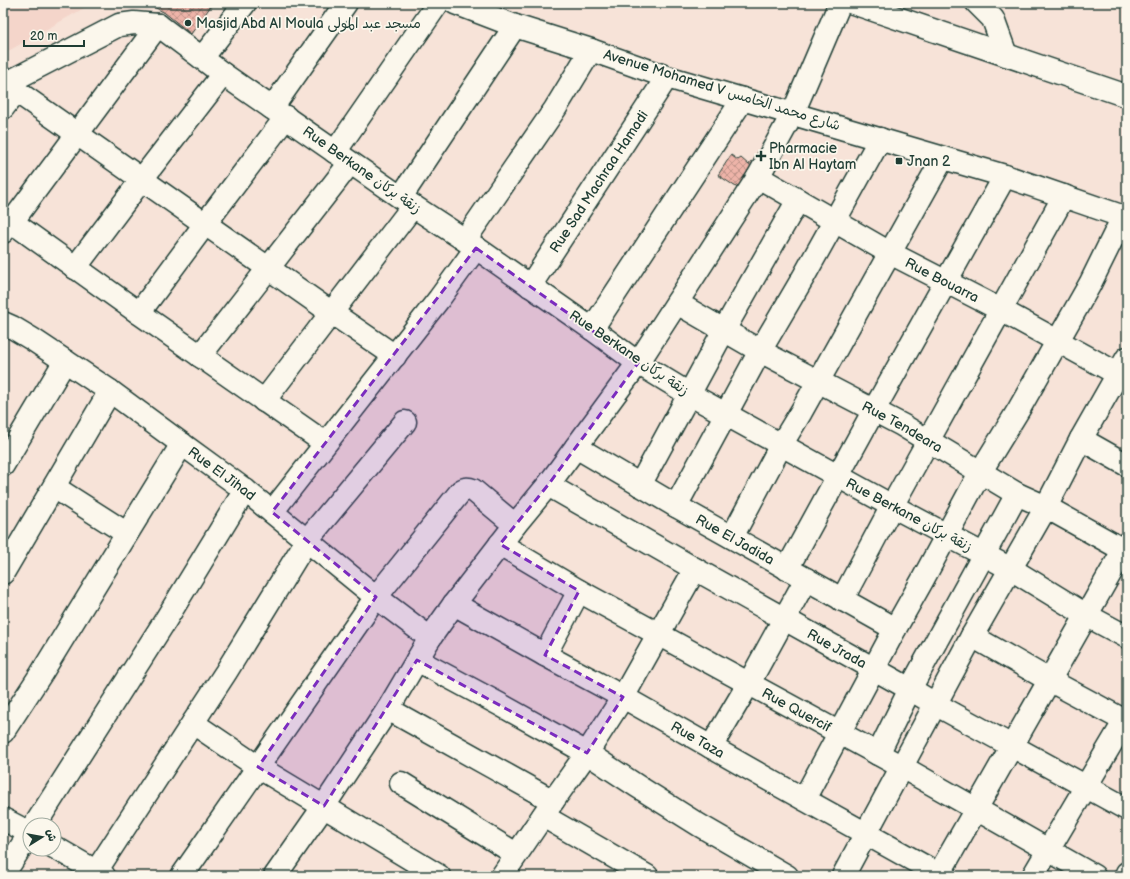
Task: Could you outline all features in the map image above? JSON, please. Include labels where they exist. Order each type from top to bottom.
[{"type":"street","points":[[202,58],[245,3]]},
{"type":"street","points":[[139,313],[205,224],[279,113],[346,3]]},
{"type":"street","points":[[200,356],[268,269],[343,157],[438,3]]},
{"type":"street","name":"Avenue Mohamed V شارع محمد الخامس","points":[[455,3],[515,26],[591,50],[667,77],[1005,176],[1125,217]]},
{"type":"street","points":[[275,876],[324,806],[388,709],[430,638],[500,544],[576,448],[638,363],[677,303],[758,177],[793,113],[840,3]]},
{"type":"street","points":[[853,3],[1127,96]]},
{"type":"street","points":[[978,3],[992,19],[1006,55]]},
{"type":"street","points":[[3,108],[9,87],[119,24],[134,23],[158,25]]},
{"type":"street","points":[[158,25],[8,227],[76,268],[325,443]]},
{"type":"street","name":"Rue Berkane زنقة بركان","points":[[158,25],[223,74],[471,244],[638,363],[690,394],[837,476],[1011,569],[1127,638]]},
{"type":"street","points":[[264,401],[332,313],[407,201],[515,26]]},
{"type":"street","points":[[272,512],[439,299],[471,244],[591,50]]},
{"type":"street","points":[[76,268],[223,74]]},
{"type":"street","name":"Rue Sad Machraa Hamadi","points":[[530,286],[667,77]]},
{"type":"street","points":[[9,87],[78,134],[268,269],[395,356]]},
{"type":"street","points":[[592,329],[743,99]]},
{"type":"street","points":[[676,506],[760,351],[804,276],[880,139]]},
{"type":"street","points":[[732,537],[781,444],[943,158]]},
{"type":"street","points":[[787,569],[837,476],[1005,176]]},
{"type":"street","name":"Rue Bouarra","points":[[758,177],[890,253],[1001,310],[1056,342],[1124,370]]},
{"type":"street","points":[[842,600],[892,506],[1064,196]]},
{"type":"street","points":[[640,485],[724,330],[798,200]]},
{"type":"street","points":[[804,799],[981,471],[1019,409],[1090,284],[1125,217]]},
{"type":"street","name":"Rue Tendeara","points":[[677,303],[760,351],[874,410],[981,471],[1017,494],[1046,507],[1126,548]]},
{"type":"street","name":"Rue El Jihad","points":[[6,331],[32,339],[110,391],[245,490],[376,597],[430,638]]},
{"type":"street","points":[[3,465],[65,361]]},
{"type":"street","points":[[843,876],[972,636],[1046,507],[1082,439],[1124,370]]},
{"type":"street","points":[[3,573],[110,391]]},
{"type":"street","points":[[62,852],[98,874],[226,672],[307,540],[405,422]]},
{"type":"street","points":[[1082,439],[1127,465]]},
{"type":"street","points":[[3,732],[41,674],[182,444]]},
{"type":"street","name":"Rue El Jadida","points":[[576,448],[895,629]]},
{"type":"street","name":"Rue Jrada","points":[[548,485],[695,570],[1127,809]]},
{"type":"street","points":[[54,487],[126,534]]},
{"type":"street","points":[[182,876],[376,597],[461,491],[464,489],[473,490],[515,526]]},
{"type":"street","points":[[40,817],[245,490]]},
{"type":"street","points":[[878,754],[910,689],[1017,494]]},
{"type":"street","name":"Rue Quercif","points":[[500,544],[580,591],[839,732],[1094,876]]},
{"type":"street","points":[[940,875],[1049,680],[1126,548]]},
{"type":"street","points":[[502,876],[587,753],[623,697],[695,570]]},
{"type":"street","points":[[711,747],[749,683],[806,579]]},
{"type":"street","points":[[545,655],[580,591]]},
{"type":"street","name":"Rue Taza","points":[[454,604],[940,875]]},
{"type":"street","points":[[972,636],[1049,680],[1126,720],[1033,876]]},
{"type":"street","points":[[417,660],[587,753],[693,821],[787,876]]},
{"type":"street","points":[[388,709],[548,808],[647,876]]},
{"type":"street","points":[[193,723],[258,767],[439,876]]},
{"type":"street","points":[[401,783],[516,854]]},
{"type":"street","points":[[3,818],[22,829]]},
{"type":"street","points":[[3,875],[22,845]]},
{"type":"highlighted area","points":[[476,248],[638,363],[548,485],[500,544],[579,591],[545,655],[623,697],[587,753],[417,660],[324,806],[258,767],[376,597],[272,512]]},
{"type":"shaded area","points":[[3,3],[93,3],[3,54]]},
{"type":"building","name":"Masjid Abd Al Moula مسجد عبد المولى","points":[[147,3],[213,3],[191,34],[165,13]]},
{"type":"building","points":[[731,155],[738,160],[741,158],[749,165],[751,161],[760,168],[745,193],[718,175]]},
{"type":"place","name":"Masjid Abd Al Moula مسجد عبد المولى","points":[[188,23]]},
{"type":"place","name":"Pharmacie Ibn Al Haytam","points":[[761,156]]},
{"type":"place","name":"Jnan 2","points":[[899,161]]}]
